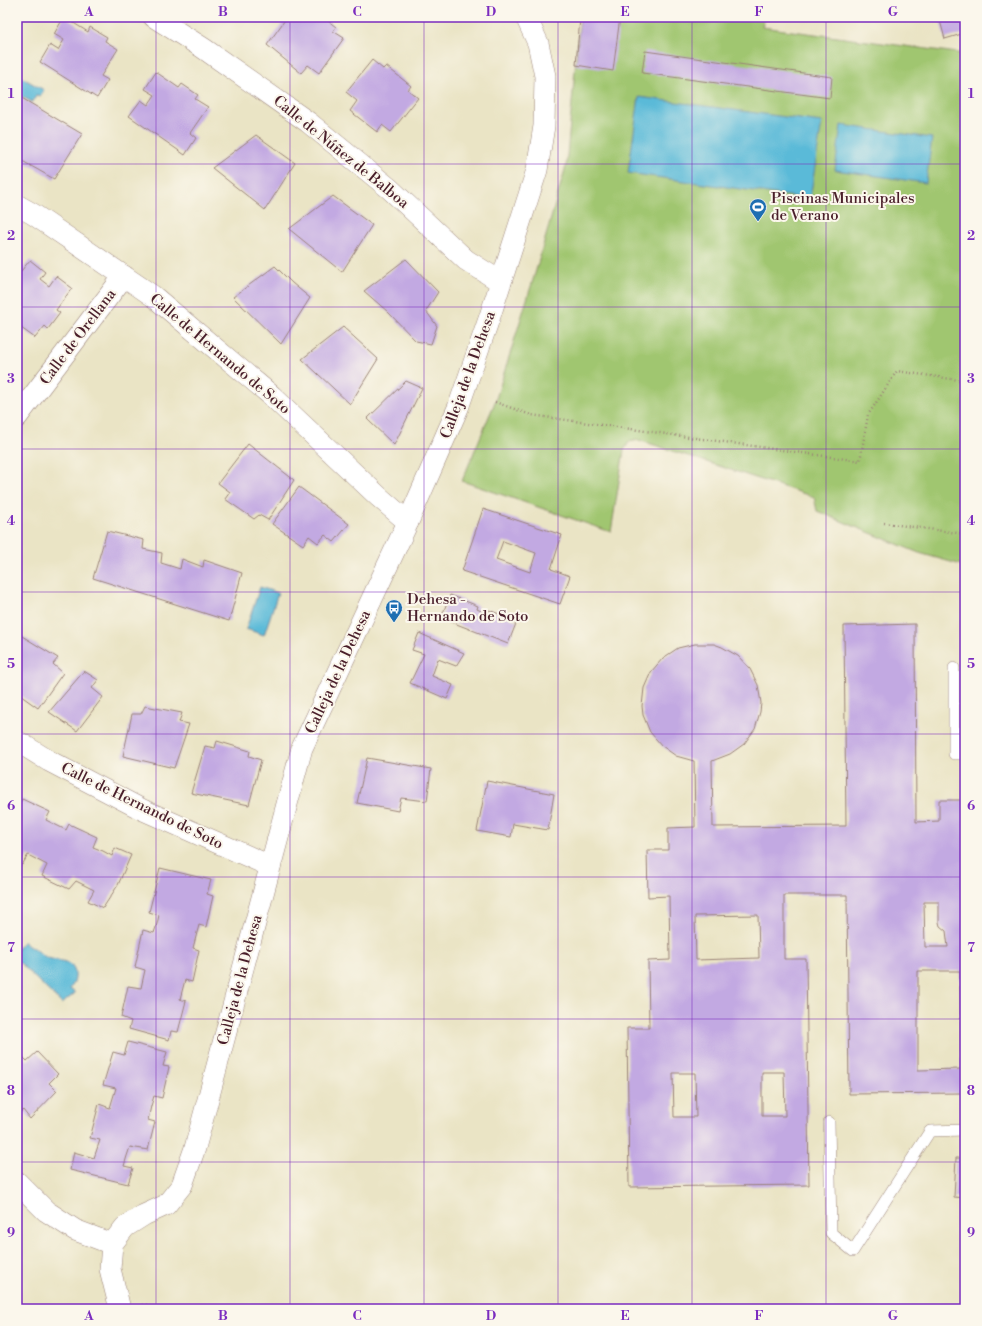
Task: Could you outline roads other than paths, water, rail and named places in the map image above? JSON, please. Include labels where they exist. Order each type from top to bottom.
[{"type":"street","name":"Calle de Núñez de Balboa","points":[[154,17],[203,48],[308,122],[390,189],[466,260],[501,282]]},
{"type":"street","name":"Calleja de la Dehesa","points":[[112,1244],[125,1227],[144,1215],[166,1205],[182,1185],[195,1148],[302,748],[408,522],[458,408],[501,282],[537,170],[544,126],[545,76],[538,43],[526,17]]},
{"type":"street","name":"Calle de Hernando de Soto","points":[[17,205],[33,214],[153,296],[272,396],[379,497],[408,522]]},
{"type":"street","name":"Calle de Orellana","points":[[17,416],[124,276]]},
{"type":"street","name":"Calle de Hernando de Soto","points":[[17,741],[49,761],[142,809],[270,866]]},
{"type":"street","points":[[17,1182],[46,1211],[75,1230],[112,1244],[110,1269],[120,1309]]},
{"type":"lane","points":[[954,668],[954,754],[965,754]]},
{"type":"lane","points":[[829,1122],[831,1233],[853,1251],[930,1131],[965,1130]]},
{"type":"water","points":[[19,76],[44,90],[40,96],[37,95],[32,102],[19,95],[20,93],[17,91],[17,78]]},
{"type":"water","points":[[639,97],[822,122],[810,199],[628,173]]},
{"type":"water","points":[[841,125],[932,138],[926,183],[835,170]]},
{"type":"water","points":[[260,587],[278,593],[264,635],[246,629]]},
{"type":"water","points":[[24,941],[28,946],[44,956],[66,962],[73,967],[75,979],[70,989],[75,993],[62,1004],[17,960],[17,948]]},
{"type":"place","name":"Piscinas Municipales de Verano","points":[[758,222]]},
{"type":"place","name":"Dehesa - Hernando de Soto","points":[[394,623]]}]
